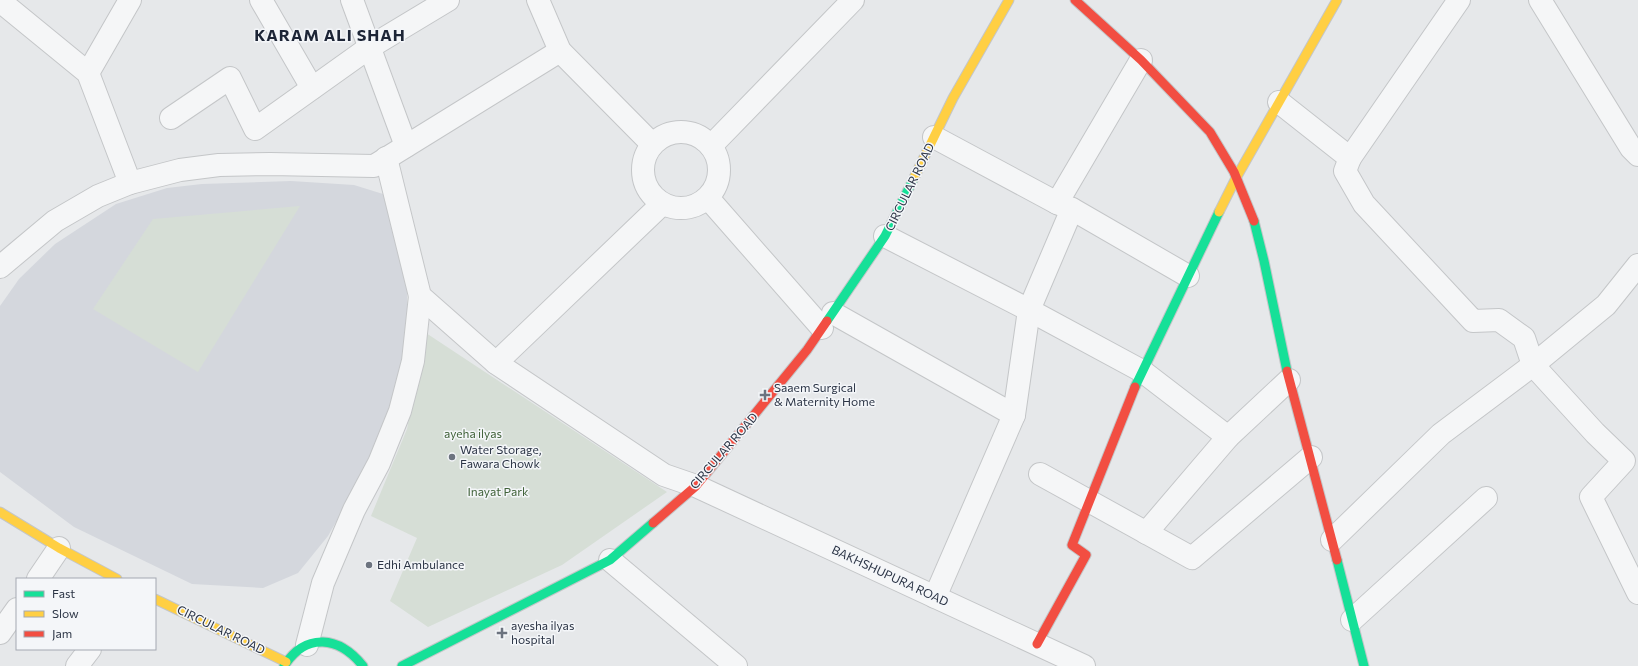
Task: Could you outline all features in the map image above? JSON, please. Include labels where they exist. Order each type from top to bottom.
[{"type":"street","points":[[88,74],[130,0]]},
{"type":"street","points":[[261,0],[312,88]]},
{"type":"street","points":[[352,0],[406,146]]},
{"type":"street","points":[[172,118],[230,78],[255,129],[370,47],[448,0]]},
{"type":"street","points":[[538,0],[560,51],[652,144]]},
{"type":"street","points":[[711,146],[853,0]]},
{"type":"street","name":"CIRCULAR ROAD","points":[[402,666],[610,560],[696,486],[807,350],[885,236],[953,98],[1009,0]]},
{"type":"street","points":[[1075,0],[1141,60],[1210,132],[1236,178],[1252,218],[1264,261],[1289,380],[1311,457],[1364,666]]},
{"type":"street","points":[[1037,644],[1086,554],[1072,545],[1142,371],[1236,178],[1337,0]]},
{"type":"street","points":[[1459,0],[1350,158],[1345,171],[1364,204],[1473,321],[1499,320],[1524,338],[1532,365],[1595,433],[1624,461],[1591,497],[1638,593]]},
{"type":"street","points":[[1540,0],[1631,148],[1638,155]]},
{"type":"street","points":[[0,1],[88,74],[130,183]]},
{"type":"street","points":[[0,267],[55,221],[98,196],[130,183],[180,170],[219,165],[270,164],[374,166],[560,51]]},
{"type":"street","points":[[935,597],[1014,415],[1029,310],[1064,206],[1141,60]]},
{"type":"street","points":[[1279,102],[1350,158]]},
{"type":"street","points":[[680,131],[693,133],[701,137],[711,146],[719,162],[719,176],[716,187],[708,198],[697,206],[688,209],[674,209],[662,204],[651,196],[646,187],[642,169],[645,155],[652,144],[667,134],[680,131]]},
{"type":"street","points":[[934,137],[1064,206],[1188,276]]},
{"type":"street","points":[[307,645],[324,583],[354,510],[379,463],[400,412],[413,361],[420,296],[386,158]]},
{"type":"street","points":[[708,198],[827,321],[1014,415]]},
{"type":"street","points":[[496,363],[662,204]]},
{"type":"street","points":[[885,236],[1029,310],[1142,371],[1228,437]]},
{"type":"street","points":[[1332,540],[1441,434],[1532,365],[1606,305],[1638,265]]},
{"type":"street","name":"BAKHSHUPURA ROAD","points":[[420,296],[496,363],[664,474],[696,486],[1084,666]]},
{"type":"street","points":[[1146,533],[1228,437],[1289,380]]},
{"type":"street","points":[[1040,474],[1192,558],[1311,457]]},
{"type":"street","points":[[1352,620],[1486,498]]},
{"type":"street","points":[[0,512],[59,548],[115,578]]},
{"type":"street","points":[[39,578],[59,548]]},
{"type":"street","points":[[610,560],[736,666]]},
{"type":"street","name":"CIRCULAR ROAD","points":[[156,599],[285,664]]},
{"type":"street","points":[[0,633],[16,610]]},
{"type":"street","points":[[285,664],[295,651],[307,645],[321,642],[335,643],[348,649],[358,658],[363,666]]},
{"type":"street","points":[[77,666],[89,650]]},
{"type":"shaded area","points":[[291,181],[354,185],[383,194],[407,283],[407,336],[397,399],[369,464],[328,536],[298,573],[263,588],[192,584],[74,527],[0,472],[0,306],[19,279],[55,244],[116,204],[167,188],[202,184]]},
{"type":"green space","points":[[300,206],[198,372],[93,309],[153,219]]},
{"type":"green space","name":"Inayat Park","points":[[426,333],[667,492],[562,565],[428,627],[390,601],[417,538],[371,516],[407,429]]},
{"type":"traffic: fast","points":[[827,321],[885,236],[914,178]]},
{"type":"traffic: fast","points":[[1135,387],[1219,212]]},
{"type":"traffic: fast","points":[[1254,221],[1287,371]]},
{"type":"traffic: fast","points":[[402,666],[610,560],[653,523]]},
{"type":"traffic: fast","points":[[1337,560],[1364,666]]},
{"type":"traffic: fast","points":[[284,666],[302,647],[312,643],[323,642],[333,644],[344,649],[354,656],[363,666]]},
{"type":"traffic: slow","points":[[914,178],[953,98],[1009,0]]},
{"type":"traffic: slow","points":[[1219,212],[1236,178],[1337,0]]},
{"type":"traffic: slow","points":[[0,512],[59,548],[115,578]]},
{"type":"traffic: slow","points":[[156,599],[286,662]]},
{"type":"traffic: jam","points":[[1075,0],[1141,60],[1210,132],[1234,172],[1254,221]]},
{"type":"traffic: jam","points":[[653,523],[696,486],[807,350],[827,321]]},
{"type":"traffic: jam","points":[[1287,371],[1337,560]]},
{"type":"traffic: jam","points":[[1037,644],[1086,555],[1072,545],[1135,387]]},
{"type":"place","name":"Saaem Surgical & Maternity Home","points":[[765,395]]},
{"type":"place","name":"Water Storage, Fawara Chowk","points":[[452,457]]},
{"type":"place","name":"Edhi Ambulance","points":[[369,565]]},
{"type":"place","name":"ayesha ilyas hospital","points":[[502,633]]},
{"type":"district","name":"KARAM ALI SHAH","points":[[330,35]]},
{"type":"park label","name":"ayeha ilyas","points":[[473,434]]}]
